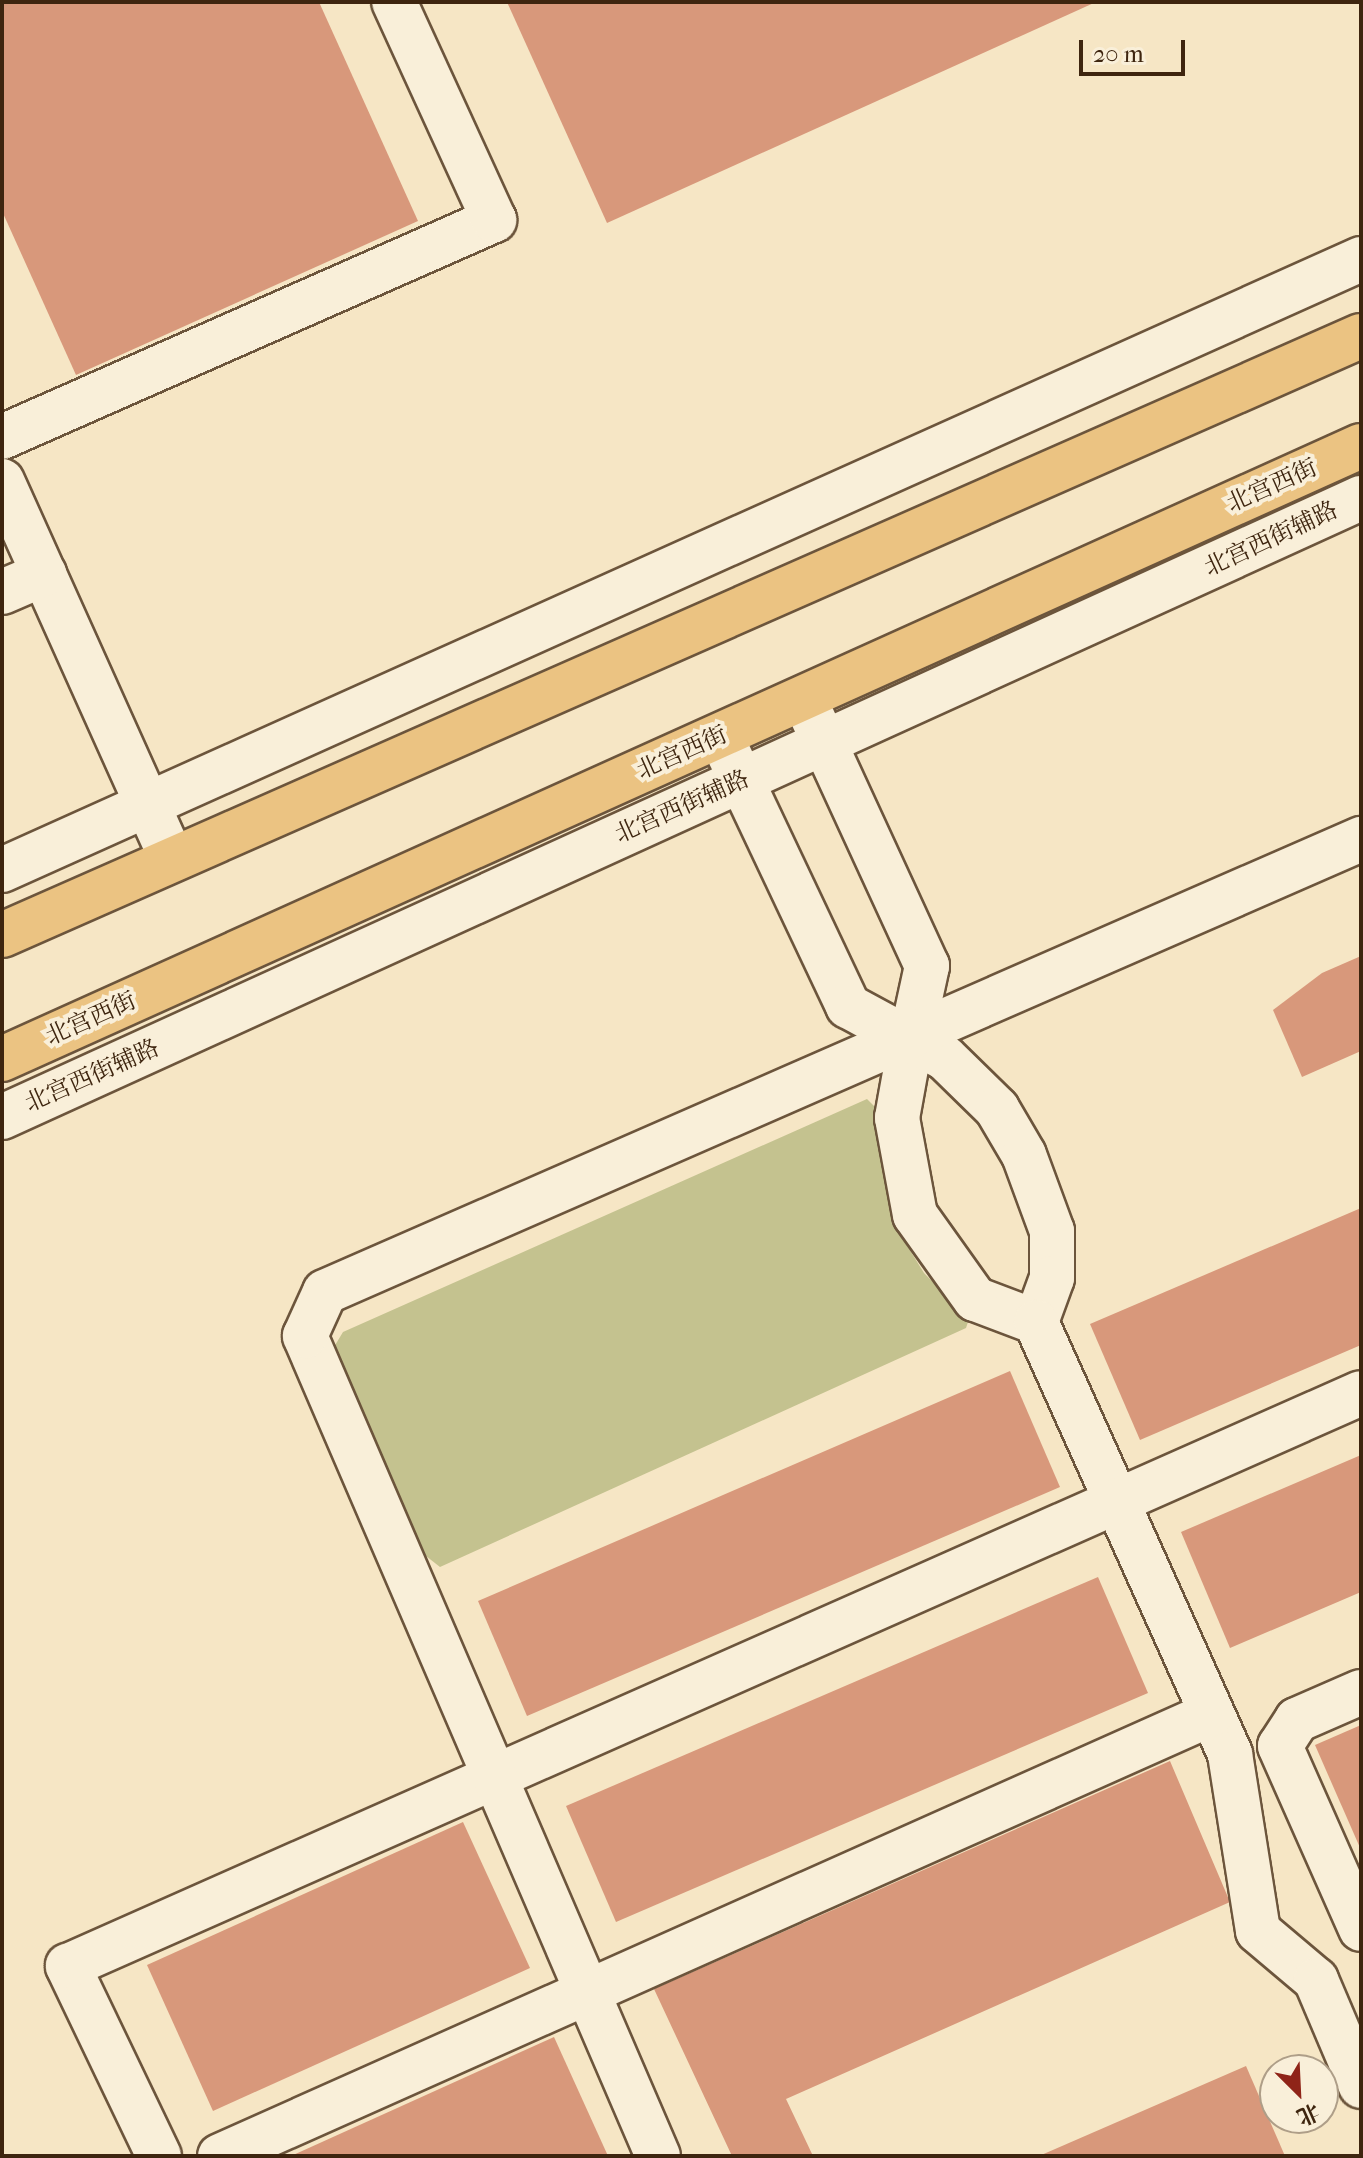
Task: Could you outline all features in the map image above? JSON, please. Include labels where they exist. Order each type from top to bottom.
[{"type":"main road","points":[[2,935],[1361,336]]},
{"type":"main road","name":"北宫西街","points":[[2,1059],[1361,446]]},
{"type":"street","points":[[2,437],[494,220],[394,2]]},
{"type":"street","points":[[2,870],[1361,259]]},
{"type":"street","points":[[2,481],[172,859]]},
{"type":"street","name":"北宫西街辅路","points":[[2,1117],[1361,498]]},
{"type":"street","points":[[2,592],[44,574]]},
{"type":"street","points":[[804,697],[927,966],[897,1118],[915,1215],[975,1299],[1036,1322]]},
{"type":"street","points":[[720,735],[848,1006],[945,1058],[997,1109],[1024,1155],[1052,1231],[1052,1278],[1036,1322],[1230,1754],[1258,1931],[1316,1980],[1361,2086]]},
{"type":"street","points":[[658,2156],[305,1336],[325,1292],[911,1040],[1361,839]]},
{"type":"street","points":[[159,2156],[68,1966],[1361,1393]]},
{"type":"street","points":[[1361,1692],[1297,1720],[1280,1746],[1361,1929]]},
{"type":"street","points":[[220,2156],[1211,1714]]},
{"type":"shaded area","points":[[867,1099],[883,1115],[885,1184],[898,1231],[924,1273],[969,1319],[966,1328],[440,1567],[426,1556],[334,1347],[343,1332]]},
{"type":"building","points":[[2,2],[319,2],[418,221],[76,375],[2,211]]},
{"type":"building","points":[[507,2],[1096,2],[607,223]]},
{"type":"building","points":[[1361,956],[1361,1051],[1302,1077],[1273,1010],[1322,973]]},
{"type":"building","points":[[1361,1208],[1361,1345],[1140,1440],[1090,1324]]},
{"type":"building","points":[[1010,1371],[1060,1487],[527,1716],[478,1601]]},
{"type":"building","points":[[1361,1455],[1361,1592],[1230,1648],[1181,1532]]},
{"type":"building","points":[[1098,1577],[1148,1693],[616,1922],[566,1806]]},
{"type":"building","points":[[1361,1725],[1361,1850],[1315,1745]]},
{"type":"building","points":[[1170,1761],[1230,1902],[786,2099],[813,2156],[732,2156],[654,1989]]},
{"type":"building","points":[[463,1822],[530,1968],[213,2111],[147,1965]]},
{"type":"building","points":[[554,2037],[608,2156],[291,2156]]},
{"type":"building","points":[[1246,2066],[1259,2096],[1259,2134],[1275,2134],[1285,2156],[1039,2156]]}]
